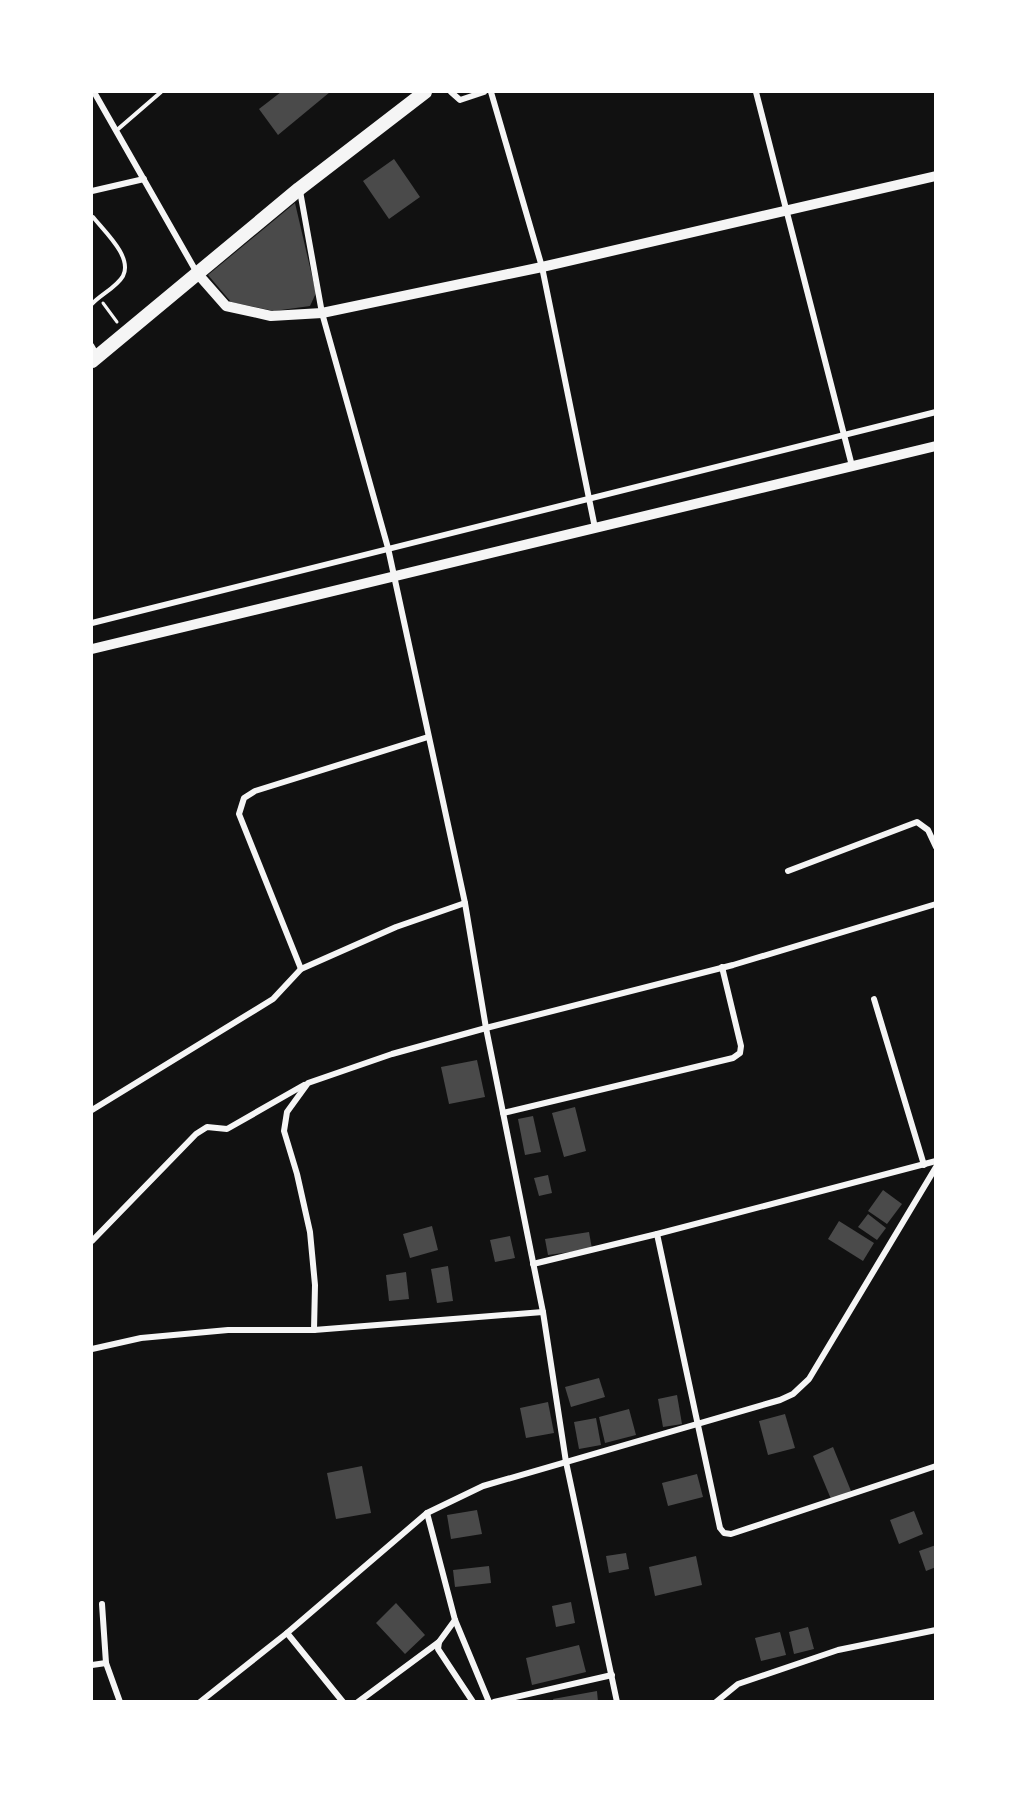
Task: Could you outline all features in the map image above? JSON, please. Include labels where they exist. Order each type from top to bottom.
[{"type":"highway","points":[[94,353],[125,333],[299,189],[424,92]]},
{"type":"street","points":[[94,92],[197,273],[226,306],[271,316],[322,313],[542,267],[936,176]]},
{"type":"street","points":[[451,92],[460,100],[483,92]]},
{"type":"street","points":[[492,92],[542,267],[595,529]]},
{"type":"street","points":[[756,92],[852,466]]},
{"type":"street","points":[[92,191],[144,179]]},
{"type":"street","points":[[299,189],[322,313],[388,548],[465,903],[486,1028],[543,1312],[566,1462],[617,1701]]},
{"type":"street","points":[[92,623],[936,412]]},
{"type":"street","points":[[92,649],[936,446]]},
{"type":"street","points":[[301,969],[239,814],[243,798],[255,790],[428,737]]},
{"type":"street","points":[[788,871],[917,822],[928,830],[936,847]]},
{"type":"street","points":[[92,1110],[273,999],[301,969],[396,927],[465,903]]},
{"type":"street","points":[[92,1241],[196,1134],[207,1128],[227,1129],[308,1083],[392,1054],[722,967],[936,904]]},
{"type":"street","points":[[503,1113],[733,1058],[740,1053],[741,1046],[722,967]]},
{"type":"street","points":[[874,999],[924,1164]]},
{"type":"street","points":[[308,1083],[287,1113],[284,1131],[297,1174],[310,1232],[315,1285],[314,1330]]},
{"type":"street","points":[[533,1264],[936,1161]]},
{"type":"street","points":[[200,1701],[287,1633],[427,1513],[483,1486],[697,1426],[794,1394],[809,1379],[936,1167]]},
{"type":"street","points":[[657,1234],[697,1426],[720,1528],[724,1533],[731,1534],[936,1466]]},
{"type":"street","points":[[92,1349],[141,1338],[228,1330],[314,1330],[543,1312]]},
{"type":"street","points":[[427,1513],[455,1620],[489,1701]]},
{"type":"street","points":[[102,1604],[106,1663],[120,1701]]},
{"type":"street","points":[[358,1701],[439,1642],[455,1620]]},
{"type":"street","points":[[716,1701],[738,1684],[838,1650],[936,1629]]},
{"type":"street","points":[[287,1633],[343,1701]]},
{"type":"street","points":[[439,1642],[438,1649],[473,1701]]},
{"type":"street","points":[[92,1665],[106,1663]]},
{"type":"street","points":[[494,1701],[612,1675]]},
{"type":"lane","points":[[117,130],[162,92]]},
{"type":"lane","points":[[92,304],[122,278],[126,266],[122,254],[93,217]]},
{"type":"path","points":[[99,297],[125,333]]},
{"type":"building","points":[[281,92],[330,92],[278,135],[259,109]]},
{"type":"building","points":[[394,159],[420,197],[389,219],[363,181]]},
{"type":"building","points":[[295,203],[316,293],[310,306],[274,311],[231,302],[208,275]]},
{"type":"building","points":[[477,1060],[485,1097],[449,1104],[441,1067]]},
{"type":"building","points":[[575,1107],[586,1151],[564,1157],[552,1113]]},
{"type":"building","points":[[533,1116],[541,1152],[525,1155],[518,1119]]},
{"type":"building","points":[[548,1175],[552,1193],[539,1196],[534,1178]]},
{"type":"building","points":[[883,1190],[902,1204],[887,1224],[868,1211]]},
{"type":"building","points":[[868,1214],[886,1228],[877,1240],[858,1227]]},
{"type":"building","points":[[839,1221],[874,1243],[863,1261],[828,1239]]},
{"type":"building","points":[[432,1226],[438,1250],[410,1258],[403,1234]]},
{"type":"building","points":[[589,1232],[592,1249],[548,1255],[545,1239]]},
{"type":"building","points":[[510,1236],[515,1258],[495,1262],[490,1240]]},
{"type":"building","points":[[448,1266],[453,1301],[437,1303],[431,1269]]},
{"type":"building","points":[[406,1272],[409,1299],[389,1301],[386,1275]]},
{"type":"building","points":[[599,1378],[605,1397],[571,1407],[565,1387]]},
{"type":"building","points":[[677,1395],[682,1424],[663,1427],[658,1399]]},
{"type":"building","points":[[548,1402],[554,1433],[526,1438],[520,1408]]},
{"type":"building","points":[[629,1409],[636,1435],[605,1443],[599,1417]]},
{"type":"building","points":[[785,1414],[795,1448],[768,1455],[759,1421]]},
{"type":"building","points":[[596,1418],[601,1445],[579,1449],[574,1422]]},
{"type":"building","points":[[833,1447],[851,1491],[831,1499],[813,1456]]},
{"type":"building","points":[[362,1466],[371,1513],[336,1519],[327,1473]]},
{"type":"building","points":[[697,1474],[703,1497],[668,1506],[662,1483]]},
{"type":"building","points":[[477,1510],[482,1534],[451,1539],[447,1515]]},
{"type":"building","points":[[914,1511],[923,1534],[899,1544],[890,1520]]},
{"type":"building","points":[[936,1545],[936,1567],[926,1571],[919,1551]]},
{"type":"building","points":[[626,1553],[629,1569],[609,1573],[606,1556]]},
{"type":"building","points":[[696,1556],[702,1585],[655,1596],[649,1567]]},
{"type":"building","points":[[489,1566],[491,1583],[455,1587],[453,1570]]},
{"type":"building","points":[[571,1602],[575,1623],[556,1627],[552,1606]]},
{"type":"building","points":[[396,1603],[425,1635],[405,1654],[376,1623]]},
{"type":"building","points":[[808,1627],[814,1649],[794,1654],[789,1632]]},
{"type":"building","points":[[780,1632],[786,1655],[761,1661],[755,1638]]},
{"type":"building","points":[[579,1645],[586,1672],[532,1685],[526,1658]]},
{"type":"building","points":[[597,1691],[598,1702],[554,1702],[553,1699]]}]
